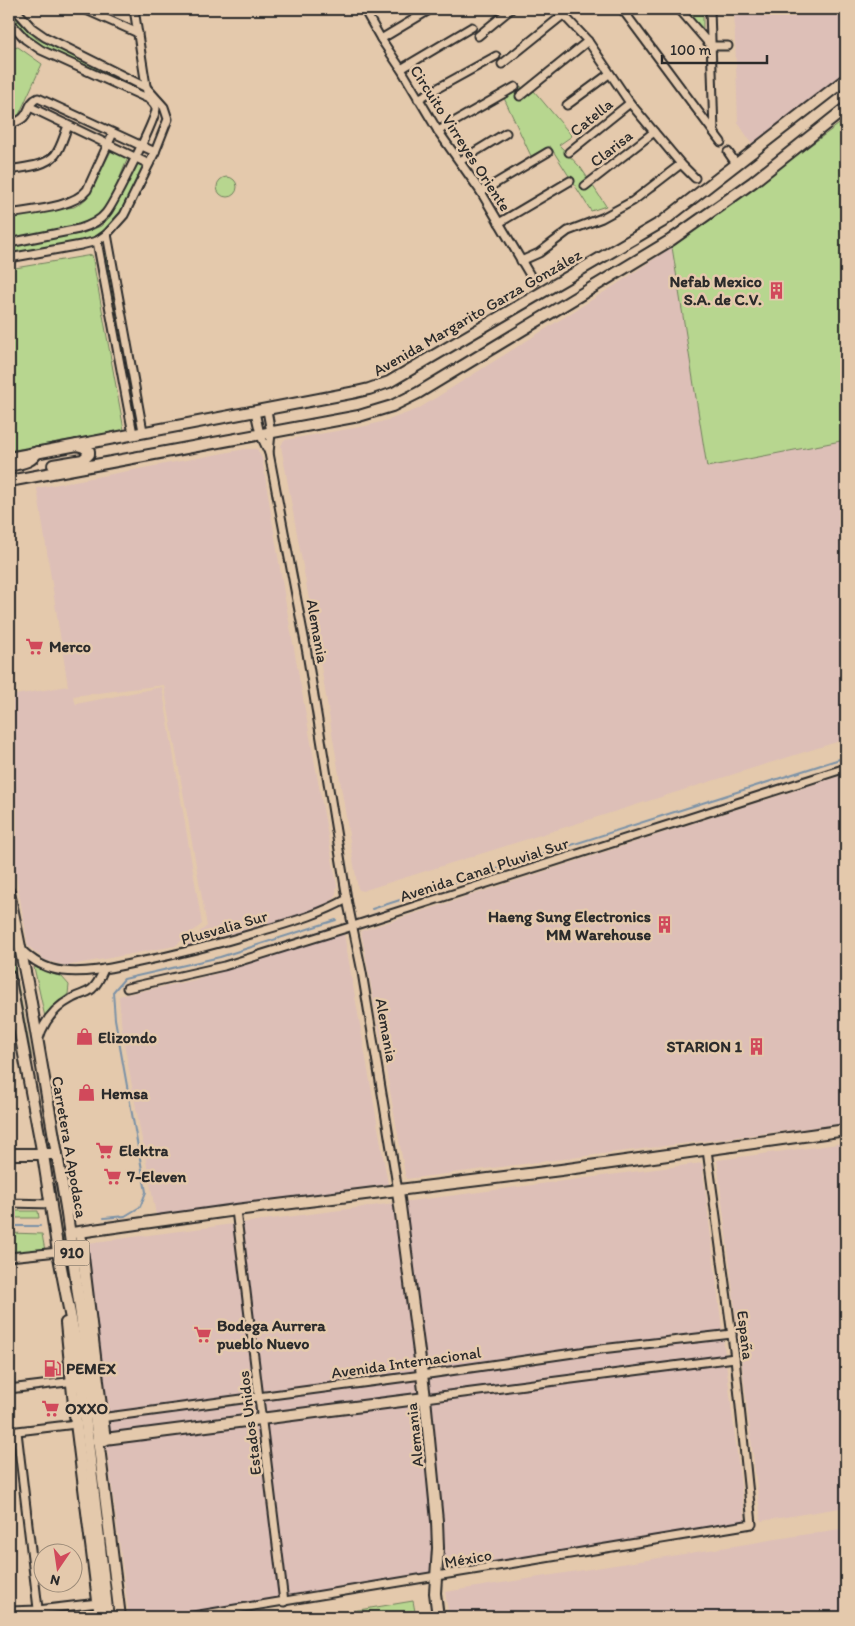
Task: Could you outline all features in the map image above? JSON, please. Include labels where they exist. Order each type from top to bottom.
[{"type":"main road","name":"Avenida Margarito Garza González","points":[[9,458],[138,432],[267,410],[369,389],[389,382],[662,222],[846,79]]},
{"type":"main road","points":[[9,481],[359,416],[392,406],[418,393],[671,240],[753,182],[846,108]]},
{"type":"main road","points":[[30,477],[41,468],[83,460],[87,457],[89,454],[87,448],[74,445]]},
{"type":"main road","points":[[9,466],[31,460],[38,452]]},
{"type":"main road","name":"Carretera A Apodaca","points":[[9,892],[57,1154],[75,1233],[91,1417]]},
{"type":"main road","name":"Carretera A Apodaca","points":[[9,975],[52,1204],[65,1289],[64,1308],[76,1381],[91,1417],[97,1440],[120,1617]]},
{"type":"main road","points":[[100,1617],[91,1417],[100,1397],[75,1233],[846,1130]]},
{"type":"main road","points":[[9,1154],[57,1154]]},
{"type":"main road","name":"Alemania","points":[[398,1191],[425,1398],[437,1521],[438,1548],[434,1593],[438,1617]]},
{"type":"main road","points":[[124,1617],[126,1609],[97,1440],[425,1398]]},
{"type":"main road","name":"Carretera A Apodaca","points":[[97,1440],[108,1617]]},
{"type":"street","points":[[9,258],[81,245],[97,241],[108,234],[124,216],[150,164],[167,124],[166,112],[160,101],[147,88],[45,37],[32,28],[15,9]]},
{"type":"street","points":[[84,9],[138,33]]},
{"type":"street","points":[[134,9],[149,99]]},
{"type":"street","name":"Circuito Virreyes Oriente","points":[[364,9],[438,132],[481,192],[534,282]]},
{"type":"street","points":[[381,39],[431,9]]},
{"type":"street","points":[[478,36],[511,9]]},
{"type":"street","points":[[622,9],[722,142]]},
{"type":"street","points":[[679,9],[711,46],[728,46]]},
{"type":"street","points":[[710,9],[714,132]]},
{"type":"street","points":[[502,64],[560,12],[575,25],[630,103],[695,178]]},
{"type":"street","points":[[9,21],[15,30],[34,46],[149,99],[155,106],[152,123],[106,213],[96,222],[79,229],[9,243]]},
{"type":"street","points":[[401,69],[472,27]]},
{"type":"street","points":[[520,96],[588,41]]},
{"type":"street","points":[[418,99],[496,56]]},
{"type":"street","points":[[567,105],[609,74]]},
{"type":"street","points":[[438,132],[515,87]]},
{"type":"street","points":[[9,124],[22,119],[36,98],[40,98],[155,152]]},
{"type":"street","name":"Catella","points":[[569,152],[630,103]]},
{"type":"street","points":[[30,107],[150,164]]},
{"type":"street","points":[[9,170],[49,160],[58,150],[68,126]]},
{"type":"street","name":"Clarisa","points":[[585,186],[654,132]]},
{"type":"street","points":[[9,214],[61,204],[75,200],[83,195],[87,190],[112,133]]},
{"type":"street","points":[[460,161],[506,133]]},
{"type":"street","points":[[481,192],[548,152]]},
{"type":"street","points":[[728,152],[737,165]]},
{"type":"street","points":[[521,261],[539,253],[568,231],[618,210],[634,201],[681,164]]},
{"type":"street","points":[[499,223],[570,181]]},
{"type":"street","points":[[108,234],[138,432]]},
{"type":"street","points":[[97,241],[138,432]]},
{"type":"street","name":"Alemania","points":[[267,410],[266,434],[269,453],[308,653],[347,899],[398,1191]]},
{"type":"street","name":"Alemania","points":[[255,412],[266,434]]},
{"type":"street","name":"Avenida Canal Pluvial Sur","points":[[127,988],[224,966],[846,768]]},
{"type":"street","name":"Plusvalia Sur","points":[[20,948],[30,958],[50,969],[72,972],[104,969],[184,953],[225,942],[297,921],[332,908],[347,899]]},
{"type":"street","points":[[37,1046],[40,1035],[52,1013],[71,998],[94,987],[104,969]]},
{"type":"street","name":"España","points":[[707,1150],[735,1358],[752,1524]]},
{"type":"street","points":[[9,1203],[52,1204]]},
{"type":"street","name":"Estados Unidos","points":[[236,1210],[284,1602]]},
{"type":"street","points":[[9,1256],[58,1252]]},
{"type":"street","name":"Avenida Internacional","points":[[9,1432],[91,1417],[259,1397],[601,1349],[732,1334]]},
{"type":"street","points":[[425,1398],[735,1358]]},
{"type":"street","points":[[9,1380],[9,1389],[76,1381]]},
{"type":"street","points":[[100,1397],[106,1409],[110,1412],[124,1414]]},
{"type":"street","points":[[17,1432],[38,1614]]},
{"type":"street","name":"México","points":[[187,1617],[752,1524]]},
{"type":"street","points":[[9,1610],[38,1614],[98,1603]]},
{"type":"shaded area","points":[[734,9],[846,9],[846,70],[753,145],[738,123]]},
{"type":"shaded area","points":[[672,247],[708,467],[846,440],[846,739],[362,891],[358,889],[320,660],[281,446],[284,440],[366,426],[418,409],[617,284]]},
{"type":"shaded area","points":[[245,449],[257,449],[262,458],[285,599],[337,886],[335,898],[317,910],[182,947],[207,926],[164,685],[73,696],[76,704],[162,687],[202,924],[175,946],[66,966],[45,960],[28,946],[9,834],[9,696],[68,686],[37,488]]},
{"type":"shaded area","points":[[846,774],[846,1123],[406,1179],[361,931]]},
{"type":"shaded area","points":[[344,934],[388,1184],[156,1215],[122,1032],[119,996],[199,979]]},
{"type":"shaded area","points":[[846,1143],[846,1507],[761,1521],[717,1160]]},
{"type":"shaded area","points":[[702,1163],[745,1520],[178,1617],[129,1617],[80,1244]]},
{"type":"shaded area","points":[[846,1528],[846,1617],[449,1617],[445,1592]]},
{"type":"green space","points":[[9,9],[18,21],[37,39],[140,88],[141,93],[45,49],[29,38],[9,15]]},
{"type":"green space","points":[[684,9],[703,9],[703,32]]},
{"type":"green space","points":[[18,47],[42,64],[17,119],[9,121],[9,49]]},
{"type":"green space","points":[[521,86],[525,96],[534,91],[572,136],[559,145],[581,168],[606,206],[591,211],[550,146],[531,156],[504,98]]},
{"type":"green space","points":[[846,119],[846,440],[707,467],[672,247]]},
{"type":"green space","points":[[111,151],[128,158],[117,186],[103,211],[85,223],[73,227],[9,239],[9,218],[74,207],[87,198]]},
{"type":"green space","points":[[137,164],[145,167],[118,219],[111,228],[95,239],[9,255],[9,247],[84,233],[101,226],[112,214]]},
{"type":"green space","points":[[223,177],[231,177],[237,183],[237,191],[231,197],[223,197],[217,191],[217,183]]},
{"type":"green space","points":[[108,251],[139,431],[136,431],[103,252]]},
{"type":"green space","points":[[92,255],[124,430],[9,451],[9,269]]},
{"type":"green space","points":[[9,938],[31,1054],[31,1072],[43,1139],[9,961]]},
{"type":"green space","points":[[34,967],[62,977],[69,985],[68,994],[45,1017]]},
{"type":"green space","points":[[50,1170],[67,1261],[71,1269],[80,1327],[78,1350],[70,1284]]},
{"type":"green space","points":[[9,1211],[38,1211],[39,1218],[9,1218]]},
{"type":"green space","points":[[9,1233],[42,1234],[45,1251],[9,1253]]},
{"type":"green space","points":[[413,1601],[416,1617],[316,1617]]},
{"type":"waterway","points":[[372,909],[846,757]]},
{"type":"waterway","points":[[104,1218],[125,1216],[140,1207],[146,1192],[115,1019],[113,992],[124,979],[220,957],[336,920]]},
{"type":"waterway","points":[[9,1226],[40,1226]]},
{"type":"place","name":"Nefab Mexico S.A. de C.V.","points":[[776,290]]},
{"type":"place","name":"Merco","points":[[35,646]]},
{"type":"place","name":"Haeng Sung Electronics MM Warehouse","points":[[665,925]]},
{"type":"place","name":"Elizondo","points":[[84,1037]]},
{"type":"place","name":"STARION 1","points":[[756,1046]]},
{"type":"place","name":"Hemsa","points":[[87,1093]]},
{"type":"place","name":"Elektra","points":[[105,1150]]},
{"type":"place","name":"7-Eleven","points":[[113,1176]]},
{"type":"place","name":"Bodega Aurrera pueblo Nuevo","points":[[203,1334]]},
{"type":"place","name":"PEMEX","points":[[52,1368]]},
{"type":"place","name":"OXXO","points":[[51,1408]]}]
